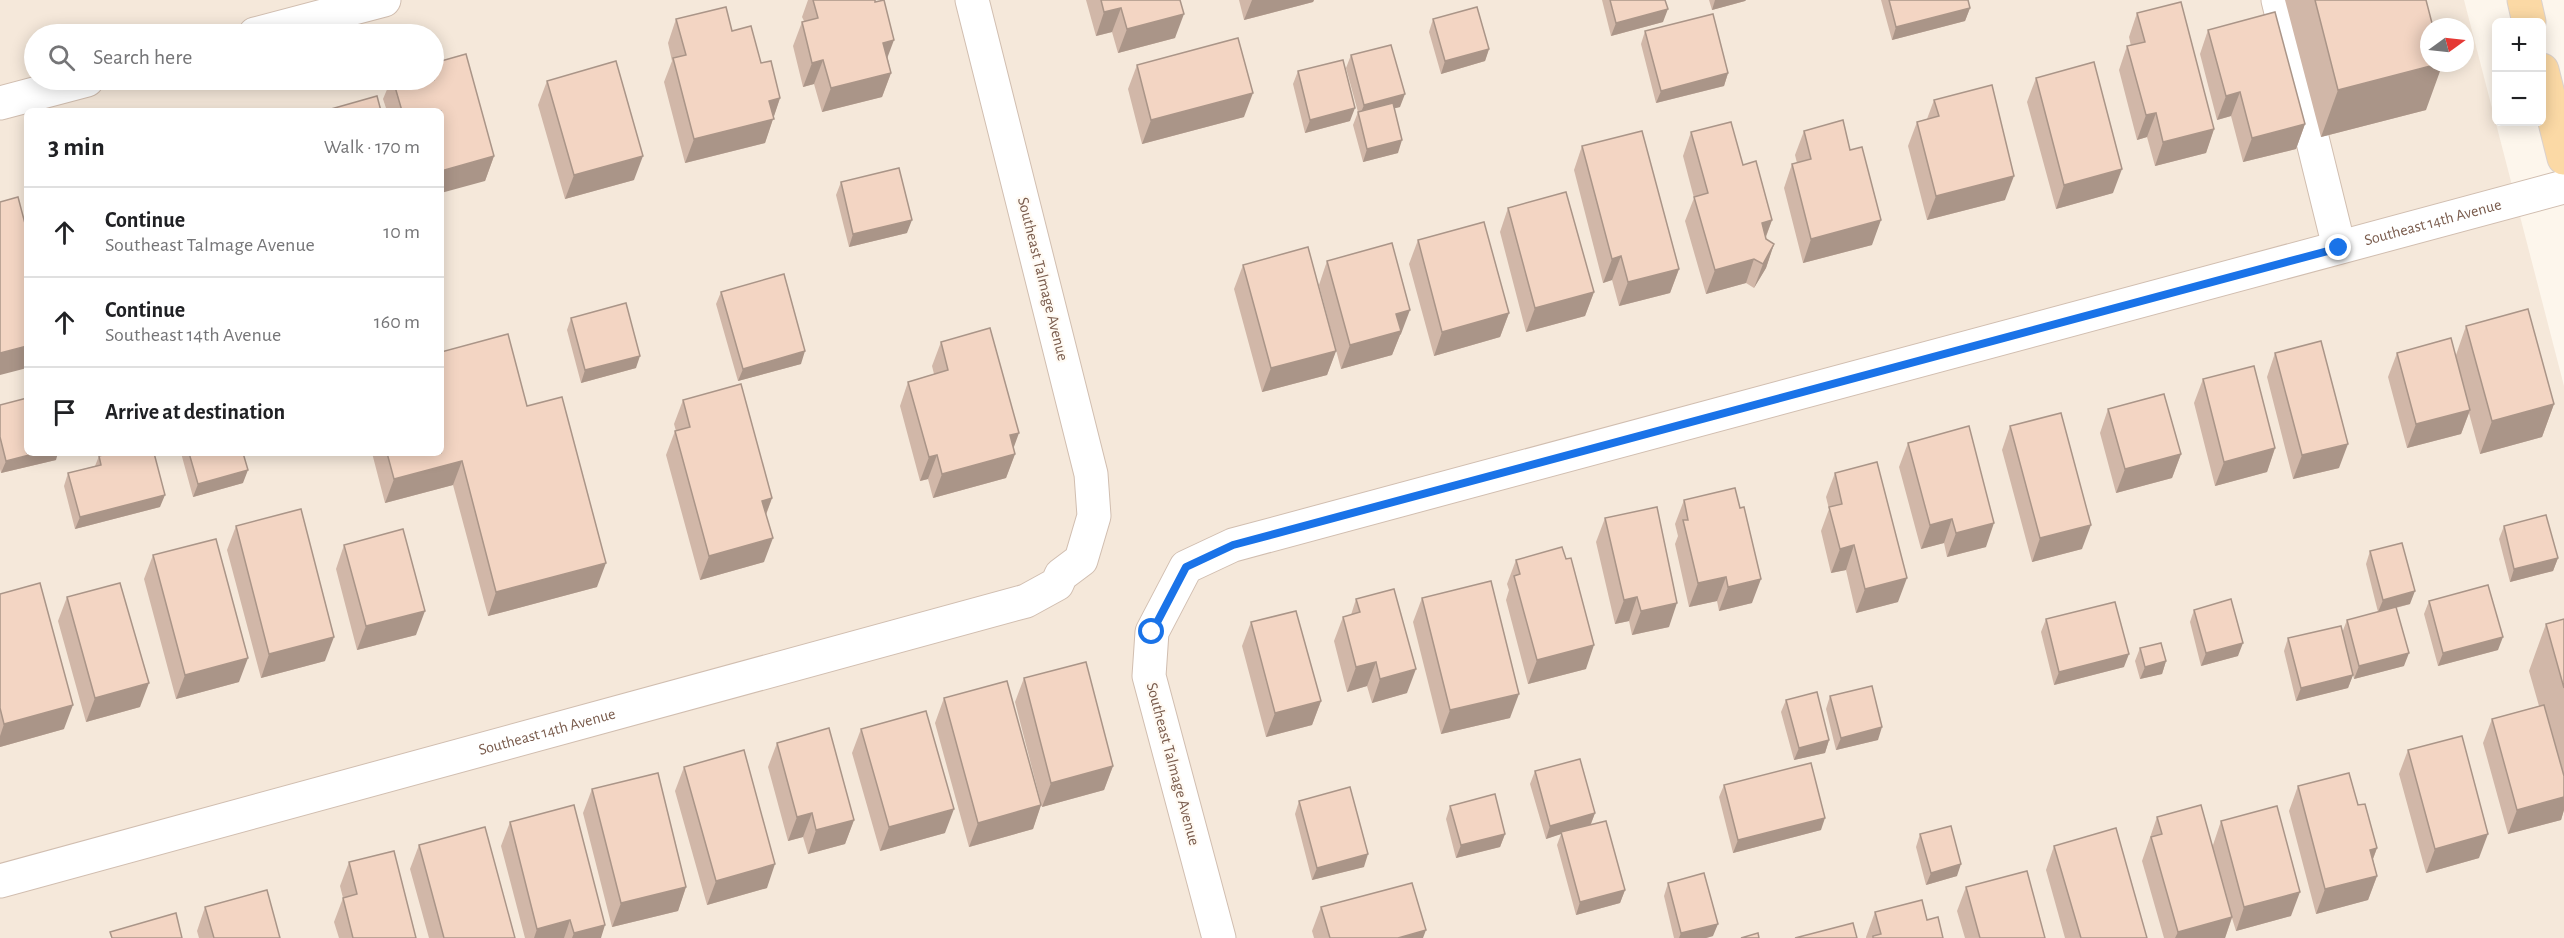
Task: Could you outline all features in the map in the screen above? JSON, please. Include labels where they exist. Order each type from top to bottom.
[{"type":"main road","points":[[2523,0],[2528,18]]},
{"type":"main road","points":[[2542,72],[2564,158]]},
{"type":"street","points":[[293,24],[384,0]]},
{"type":"street","name":"Southeast Talmage Avenue","points":[[972,0],[1092,474],[1094,516],[1081,560]]},
{"type":"street","points":[[2278,0],[2339,248]]},
{"type":"street","points":[[0,103],[49,90]]},
{"type":"street","name":"Southeast 14th Avenue","points":[[1171,591],[1186,567],[1233,545],[2564,187]]},
{"type":"street","name":"Southeast 14th Avenue","points":[[0,881],[1026,601],[1057,584],[1061,575],[1081,560]]},
{"type":"street","name":"Southeast Talmage Avenue","points":[[1171,591],[1152,632],[1149,676],[1219,938]]},
{"type":"shaded area","points":[[0,0],[2464,0],[2469,18],[2420,18],[2420,72],[2474,72],[2474,39],[2492,108],[2492,126],[2497,126],[2564,386],[2564,938],[0,938]]},
{"type":"building","points":[[813,0],[875,0],[875,2],[884,0],[894,40],[883,43],[891,73],[831,88],[823,60],[812,63],[802,22],[818,18]]},
{"type":"building","points":[[1101,0],[1180,0],[1184,14],[1127,29],[1121,8],[1104,12]]},
{"type":"building","points":[[1610,0],[1665,0],[1668,9],[1616,23]]},
{"type":"building","points":[[1889,0],[1968,0],[1970,8],[1896,27]]},
{"type":"building","points":[[2315,0],[2426,0],[2431,18],[2420,18],[2420,69],[2338,90]]},
{"type":"building","points":[[2181,2],[2214,129],[2163,142],[2156,113],[2146,115],[2127,46],[2145,42],[2137,13]]},
{"type":"building","points":[[726,7],[732,31],[751,26],[761,63],[771,61],[780,98],[769,101],[774,119],[694,139],[673,58],[686,55],[676,19]]},
{"type":"building","points":[[1477,7],[1489,49],[1445,61],[1433,19]]},
{"type":"building","points":[[2275,12],[2305,124],[2252,138],[2240,92],[2226,96],[2208,30]]},
{"type":"building","points":[[1713,14],[1728,73],[1661,91],[1645,31]]},
{"type":"building","points":[[1238,38],[1253,93],[1151,120],[1137,65]]},
{"type":"building","points":[[1391,45],[1405,94],[1364,105],[1351,55]]},
{"type":"building","points":[[466,54],[494,156],[444,170],[444,108],[401,108],[396,90],[444,90],[444,60]]},
{"type":"building","points":[[1343,60],[1355,108],[1310,120],[1298,71]]},
{"type":"building","points":[[616,61],[643,156],[574,175],[547,81]]},
{"type":"building","points":[[2094,62],[2122,169],[2064,185],[2036,78]]},
{"type":"building","points":[[1992,85],[2014,176],[1936,196],[1917,122],[1939,116],[1934,100]]},
{"type":"building","points":[[377,96],[380,108],[335,108]]},
{"type":"building","points":[[1393,103],[1402,140],[1367,149],[1358,112]]},
{"type":"building","points":[[1843,120],[1850,150],[1862,147],[1881,220],[1811,239],[1792,164],[1811,159],[1804,131]]},
{"type":"building","points":[[1731,122],[1743,165],[1756,161],[1772,220],[1762,223],[1766,239],[1774,244],[1763,264],[1754,259],[1715,270],[1694,197],[1708,193],[1691,132]]},
{"type":"building","points":[[1642,131],[1679,269],[1628,282],[1621,256],[1612,259],[1582,146]]},
{"type":"building","points":[[899,168],[912,220],[853,234],[841,182]]},
{"type":"building","points":[[1566,192],[1594,292],[1535,308],[1508,208]]},
{"type":"building","points":[[18,197],[24,220],[24,347],[0,353],[0,202]]},
{"type":"building","points":[[1484,222],[1509,313],[1442,332],[1418,240]]},
{"type":"building","points":[[1392,243],[1410,310],[1396,314],[1401,331],[1350,345],[1327,261]]},
{"type":"building","points":[[1308,247],[1336,351],[1271,368],[1243,265]]},
{"type":"building","points":[[784,274],[805,351],[743,369],[721,292]]},
{"type":"building","points":[[626,303],[640,356],[585,370],[571,318]]},
{"type":"building","points":[[2528,309],[2554,404],[2492,421],[2466,326]]},
{"type":"building","points":[[990,328],[1019,433],[1010,435],[1015,454],[942,474],[937,455],[929,457],[908,382],[948,370],[941,342]]},
{"type":"building","points":[[508,334],[527,406],[562,397],[606,563],[496,592],[462,461],[394,479],[388,456],[444,456],[444,351]]},
{"type":"building","points":[[2451,338],[2470,410],[2416,424],[2397,353]]},
{"type":"building","points":[[2321,341],[2348,444],[2302,455],[2275,353]]},
{"type":"building","points":[[2254,366],[2275,448],[2224,462],[2203,379]]},
{"type":"building","points":[[741,384],[772,498],[762,501],[773,538],[709,556],[675,431],[690,427],[683,400]]},
{"type":"building","points":[[2164,394],[2181,454],[2125,469],[2108,409]]},
{"type":"building","points":[[24,399],[25,456],[6,461],[0,437],[0,405]]},
{"type":"building","points":[[2061,413],[2091,525],[2040,538],[2010,426]]},
{"type":"building","points":[[1969,426],[1994,523],[1956,533],[1952,519],[1930,525],[1908,443]]},
{"type":"building","points":[[99,456],[155,456],[165,495],[80,517],[68,473],[101,465]]},
{"type":"building","points":[[190,456],[244,456],[248,470],[198,484]]},
{"type":"building","points":[[1877,462],[1907,578],[1865,589],[1854,545],[1840,549],[1829,507],[1842,504],[1835,473]]},
{"type":"building","points":[[1735,488],[1740,508],[1744,507],[1761,579],[1728,587],[1726,577],[1698,583],[1683,520],[1688,520],[1684,500]]},
{"type":"building","points":[[1657,507],[1677,603],[1641,611],[1637,597],[1624,600],[1605,518]]},
{"type":"building","points":[[301,509],[334,637],[269,654],[236,526]]},
{"type":"building","points":[[2546,515],[2558,558],[2514,569],[2504,526]]},
{"type":"building","points":[[403,529],[425,611],[366,626],[344,545]]},
{"type":"building","points":[[216,539],[248,658],[185,675],[153,555]]},
{"type":"building","points":[[2402,543],[2415,591],[2383,600],[2370,551]]},
{"type":"building","points":[[1562,547],[1566,559],[1571,558],[1594,645],[1537,660],[1514,576],[1520,574],[1516,560]]},
{"type":"building","points":[[1491,581],[1519,694],[1450,710],[1422,598]]},
{"type":"building","points":[[40,583],[73,705],[4,724],[0,708],[0,594]]},
{"type":"building","points":[[120,583],[149,683],[95,698],[67,597]]},
{"type":"building","points":[[2488,585],[2503,637],[2443,653],[2429,601]]},
{"type":"building","points":[[1394,589],[1416,669],[1380,679],[1376,662],[1356,667],[1343,617],[1360,612],[1356,599]]},
{"type":"building","points":[[2231,599],[2243,643],[2206,653],[2194,610]]},
{"type":"building","points":[[2115,602],[2129,654],[2059,672],[2046,619]]},
{"type":"building","points":[[2396,607],[2409,653],[2359,666],[2347,620]]},
{"type":"building","points":[[1296,611],[1321,701],[1275,713],[1251,622]]},
{"type":"building","points":[[2564,619],[2564,688],[2546,624]]},
{"type":"building","points":[[2341,626],[2353,675],[2301,688],[2288,638]]},
{"type":"building","points":[[2161,643],[2166,661],[2145,667],[2140,648]]},
{"type":"building","points":[[1086,662],[1113,766],[1051,783],[1024,678]]},
{"type":"building","points":[[1007,681],[1041,805],[978,823],[944,698]]},
{"type":"building","points":[[1872,686],[1882,727],[1841,738],[1830,696]]},
{"type":"building","points":[[1817,692],[1829,740],[1799,748],[1786,700]]},
{"type":"building","points":[[2544,705],[2564,776],[2564,797],[2517,810],[2492,719]]},
{"type":"building","points":[[926,711],[954,809],[889,827],[861,729]]},
{"type":"building","points":[[829,728],[854,820],[816,830],[812,813],[797,817],[777,743]]},
{"type":"building","points":[[2462,736],[2488,834],[2435,849],[2408,750]]},
{"type":"building","points":[[744,750],[775,864],[716,881],[684,767]]},
{"type":"building","points":[[1580,759],[1595,813],[1550,826],[1535,771]]},
{"type":"building","points":[[1811,763],[1825,818],[1738,840],[1724,785]]},
{"type":"building","points":[[658,773],[686,887],[621,903],[592,789]]},
{"type":"building","points":[[2349,773],[2358,805],[2365,804],[2377,848],[2370,850],[2377,876],[2325,889],[2298,786]]},
{"type":"building","points":[[1350,787],[1368,854],[1317,868],[1299,801]]},
{"type":"building","points":[[1495,794],[1505,834],[1461,845],[1450,806]]},
{"type":"building","points":[[574,805],[605,925],[574,933],[570,920],[537,929],[510,822]]},
{"type":"building","points":[[2201,805],[2232,917],[2178,932],[2151,837],[2162,834],[2157,817]]},
{"type":"building","points":[[2277,806],[2300,892],[2244,907],[2221,821]]},
{"type":"building","points":[[1606,821],[1625,890],[1580,902],[1561,832]]},
{"type":"building","points":[[1951,826],[1961,864],[1931,873],[1920,834]]},
{"type":"building","points":[[485,827],[515,938],[444,938],[419,845]]},
{"type":"building","points":[[2116,828],[2147,938],[2081,938],[2054,846]]},
{"type":"building","points":[[394,851],[416,938],[353,938],[343,898],[357,894],[349,862]]},
{"type":"building","points":[[2027,871],[2045,938],[1980,938],[1966,887]]},
{"type":"building","points":[[1704,873],[1718,924],[1681,933],[1668,883]]},
{"type":"building","points":[[1412,883],[1426,930],[1398,938],[1330,938],[1321,907]]},
{"type":"building","points":[[267,890],[280,938],[214,938],[205,907]]},
{"type":"building","points":[[1922,900],[1927,920],[1938,917],[1943,938],[1873,938],[1881,934],[1875,912]]},
{"type":"building","points":[[176,913],[182,938],[112,938],[110,932]]},
{"type":"building","points":[[1853,923],[1857,938],[1795,938]]},
{"type":"building","points":[[1758,933],[1759,938],[1741,938]]},
{"type":"route","points":[[1152,632],[1171,591],[1186,567],[1233,545],[2339,248]]}]
